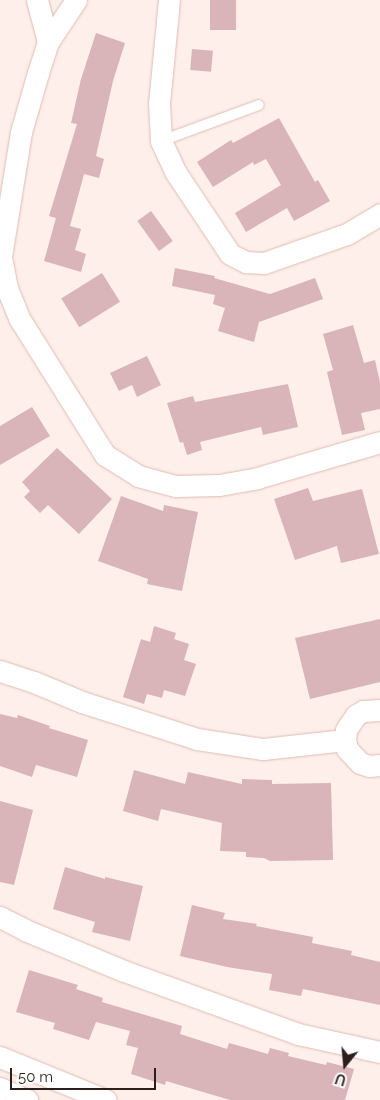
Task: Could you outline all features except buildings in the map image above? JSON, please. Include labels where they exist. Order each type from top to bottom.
[{"type":"street","points":[[37,0],[48,42]]},
{"type":"street","points":[[76,0],[48,42],[21,132],[0,256],[7,288],[19,318],[105,455],[138,476],[176,486],[218,486],[257,478],[380,442]]},
{"type":"street","points":[[169,0],[159,103],[161,141],[176,174],[230,254],[246,262],[264,263],[347,234],[380,214]]},
{"type":"street","points":[[0,672],[82,702],[197,739],[262,749],[345,740]]},
{"type":"street","points":[[380,710],[363,711],[356,715],[346,730],[345,740],[347,749],[360,763],[369,766],[380,765]]},
{"type":"street","points":[[0,917],[25,930],[124,972],[298,1034],[380,1052]]},
{"type":"street","points":[[0,1057],[106,1100]]},
{"type":"street","points":[[0,1088],[28,1100]]},
{"type":"lane","points":[[161,141],[259,105]]}]
